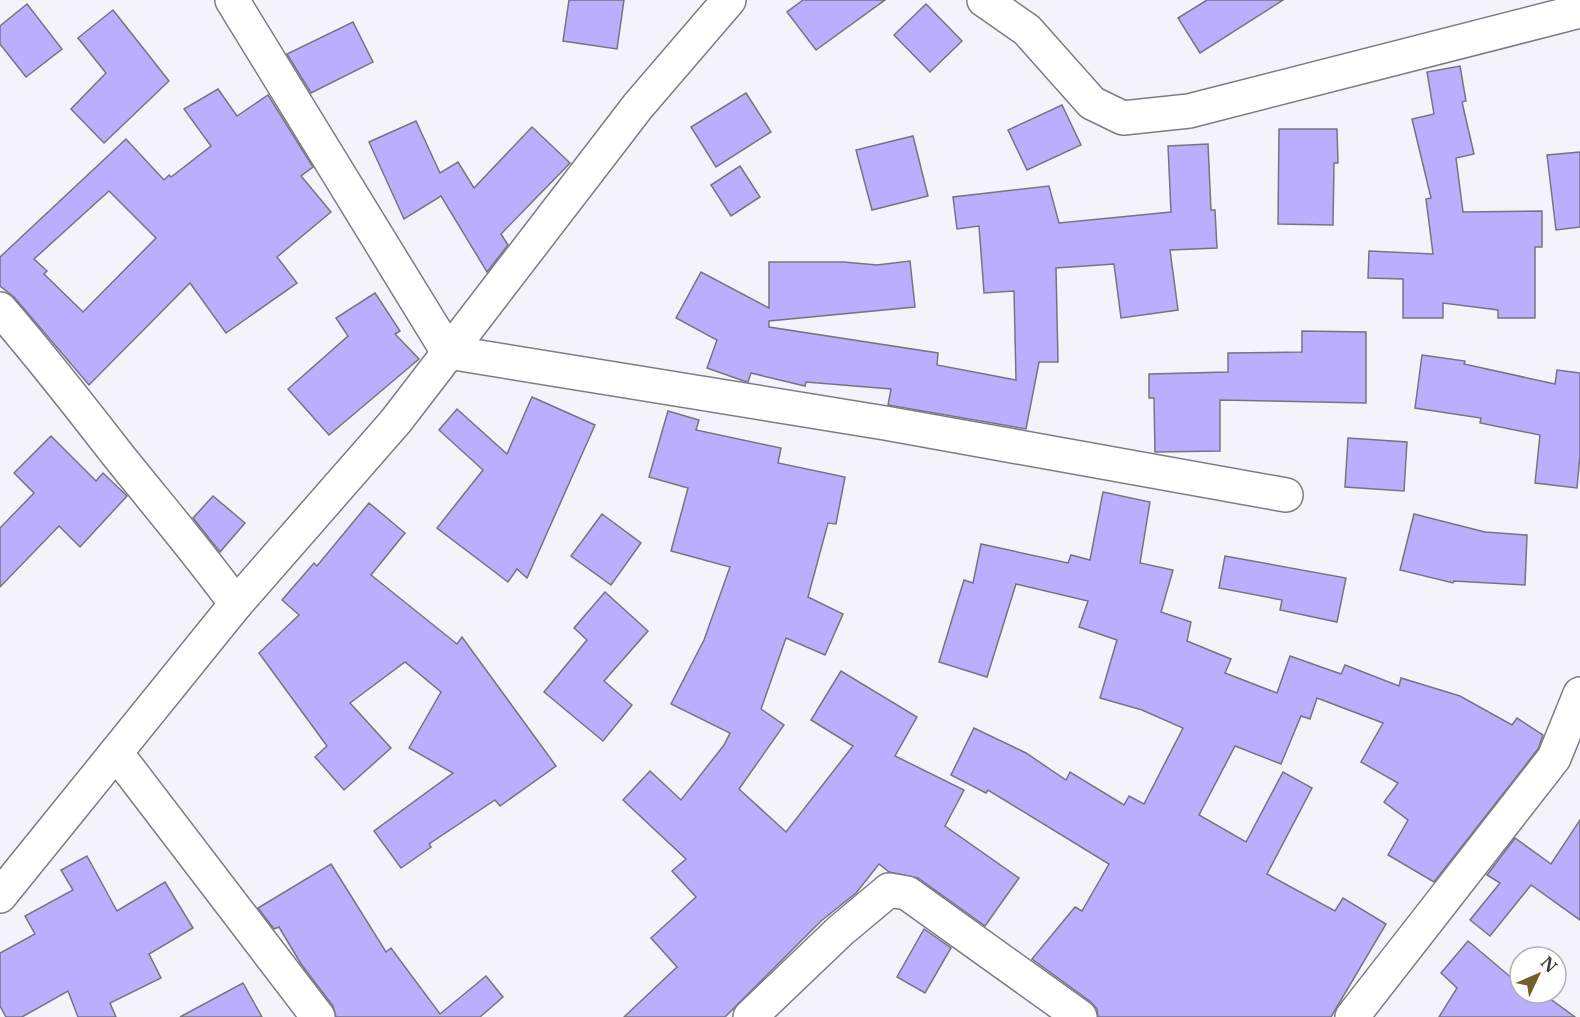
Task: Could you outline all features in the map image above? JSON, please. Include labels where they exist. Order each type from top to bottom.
[{"type":"street","points":[[232,0],[448,352],[885,423],[1286,495]]},
{"type":"street","points":[[0,896],[236,604],[396,421],[638,106],[729,0]]},
{"type":"street","points":[[984,0],[1027,30],[1092,103],[1123,118],[1189,111],[1580,11]]},
{"type":"street","points":[[0,309],[44,359],[202,557],[236,604]]},
{"type":"street","points":[[1352,1017],[1554,758],[1580,694]]},
{"type":"street","points":[[117,754],[318,1017]]},
{"type":"street","points":[[750,1017],[840,931],[889,890],[908,893],[1080,1017]]},
{"type":"building","points":[[569,0],[624,0],[617,49],[563,41]]},
{"type":"building","points":[[803,0],[885,0],[816,50],[787,12]]},
{"type":"building","points":[[1207,0],[1283,0],[1200,53],[1178,18]]},
{"type":"building","points":[[27,4],[62,49],[26,77],[0,44],[0,26]]},
{"type":"building","points":[[926,4],[962,41],[930,72],[894,35]]},
{"type":"building","points":[[113,10],[169,81],[104,143],[71,109],[106,73],[78,38]]},
{"type":"building","points":[[353,22],[373,62],[311,93],[287,54]]},
{"type":"building","points":[[1460,66],[1466,101],[1462,102],[1474,154],[1456,158],[1463,212],[1542,211],[1542,247],[1535,247],[1535,318],[1498,318],[1498,310],[1443,303],[1443,318],[1403,318],[1403,279],[1368,278],[1369,251],[1433,254],[1426,199],[1431,198],[1412,119],[1434,114],[1427,72]]},
{"type":"building","points":[[218,89],[237,116],[268,95],[313,167],[301,176],[331,212],[277,257],[297,283],[226,333],[190,283],[89,385],[14,297],[0,286],[0,257],[126,139],[164,180],[211,146],[184,109]],"holes":[[[109,191],[156,238],[83,312],[44,274],[47,271],[34,259]]]},
{"type":"building","points":[[746,93],[771,132],[716,167],[691,127]]},
{"type":"building","points":[[1062,105],[1081,145],[1027,170],[1008,130]]},
{"type":"building","points":[[416,121],[440,173],[458,162],[474,188],[532,127],[570,163],[501,234],[508,245],[487,272],[441,196],[404,219],[369,142]]},
{"type":"building","points":[[1279,129],[1337,129],[1338,163],[1334,163],[1333,225],[1278,224]]},
{"type":"building","points":[[913,136],[928,196],[872,210],[856,150]]},
{"type":"building","points":[[1208,144],[1211,210],[1215,210],[1217,248],[1170,250],[1178,310],[1121,318],[1114,264],[1056,268],[1058,362],[1039,362],[1026,429],[888,405],[891,389],[806,382],[805,386],[751,373],[748,382],[744,381],[707,368],[717,340],[676,318],[701,272],[769,308],[769,262],[844,262],[877,265],[910,261],[915,307],[769,321],[769,327],[938,353],[937,365],[1016,380],[1014,291],[984,293],[979,226],[957,229],[953,197],[1049,186],[1059,223],[1171,212],[1168,146]]},
{"type":"building","points":[[1580,152],[1580,227],[1556,230],[1547,155]]},
{"type":"building","points":[[740,166],[760,197],[731,216],[711,185]]},
{"type":"building","points":[[375,293],[400,331],[395,334],[419,359],[329,435],[288,389],[348,336],[336,318]]},
{"type":"building","points":[[1302,331],[1366,332],[1366,403],[1220,400],[1220,451],[1155,452],[1154,398],[1149,398],[1149,374],[1228,372],[1228,353],[1302,352]]},
{"type":"building","points":[[1422,355],[1465,361],[1464,364],[1555,384],[1557,370],[1580,373],[1580,455],[1577,488],[1535,483],[1540,435],[1480,423],[1481,418],[1415,408]]},
{"type":"building","points":[[532,397],[595,425],[527,578],[517,569],[508,582],[437,528],[483,470],[439,430],[457,409],[507,454]]},
{"type":"building","points":[[668,411],[699,420],[696,430],[781,448],[778,463],[845,477],[836,524],[828,523],[808,597],[843,614],[825,655],[786,638],[761,709],[784,725],[739,789],[786,832],[853,746],[811,720],[841,671],[917,717],[895,756],[964,790],[945,826],[1019,878],[985,926],[918,878],[889,872],[879,864],[856,893],[821,921],[725,1017],[624,1017],[677,967],[651,938],[696,897],[672,871],[686,859],[623,800],[650,771],[681,800],[724,745],[730,733],[671,704],[704,640],[730,567],[671,551],[688,488],[649,477]]},
{"type":"building","points":[[51,436],[96,481],[103,473],[127,496],[80,547],[59,526],[0,587],[0,528],[34,493],[14,473]]},
{"type":"building","points":[[1348,438],[1407,442],[1404,491],[1345,487]]},
{"type":"building","points":[[1103,492],[1150,502],[1140,563],[1173,570],[1161,612],[1191,622],[1187,641],[1231,659],[1225,673],[1277,693],[1290,656],[1341,674],[1345,665],[1399,686],[1401,678],[1460,696],[1512,725],[1517,718],[1543,735],[1538,749],[1434,882],[1388,855],[1408,820],[1384,802],[1398,783],[1361,762],[1383,723],[1317,698],[1310,719],[1301,716],[1281,764],[1235,746],[1199,815],[1246,842],[1283,772],[1312,788],[1267,874],[1335,911],[1343,898],[1386,924],[1331,1017],[1098,1017],[1097,1009],[1091,1002],[1032,959],[1075,907],[1082,911],[1109,864],[988,790],[986,793],[951,775],[974,728],[1026,753],[1066,780],[1070,772],[1124,805],[1129,796],[1144,804],[1183,728],[1142,710],[1100,698],[1117,640],[1079,627],[1088,601],[1016,584],[987,677],[939,662],[964,580],[973,583],[981,544],[1068,563],[1071,555],[1090,560]]},
{"type":"building","points":[[213,496],[245,523],[220,552],[193,518]]},
{"type":"building","points":[[369,503],[405,533],[371,575],[457,644],[462,637],[556,766],[500,806],[495,800],[429,844],[431,847],[401,868],[374,831],[453,773],[409,748],[441,692],[405,662],[350,703],[391,748],[344,790],[315,757],[327,746],[259,653],[299,615],[282,600],[314,563],[317,566]]},
{"type":"building","points":[[602,514],[641,543],[611,585],[571,556]]},
{"type":"building","points":[[1414,514],[1485,532],[1527,535],[1525,585],[1454,581],[1453,583],[1400,570]]},
{"type":"building","points":[[1225,556],[1346,578],[1337,622],[1280,610],[1282,600],[1219,588]]},
{"type":"building","points":[[605,592],[648,631],[604,681],[632,705],[603,741],[544,692],[587,640],[574,628]]},
{"type":"building","points":[[1580,820],[1580,920],[1531,885],[1490,936],[1470,920],[1500,883],[1487,875],[1515,838],[1551,864]]},
{"type":"building","points":[[87,856],[117,911],[165,882],[193,928],[149,954],[161,978],[110,1003],[116,1017],[78,1017],[68,991],[22,1017],[6,1017],[0,1006],[0,953],[35,934],[25,916],[73,890],[61,870]]},
{"type":"building","points":[[331,864],[386,952],[391,948],[440,1014],[486,976],[503,997],[480,1017],[336,1017],[333,1006],[301,964],[279,927],[274,929],[258,908]]},
{"type":"building","points":[[924,929],[951,948],[925,993],[897,977]]},
{"type":"building","points":[[1468,941],[1508,975],[1508,1005],[1558,1005],[1575,1017],[1439,1017],[1457,988],[1441,973]]},
{"type":"building","points":[[243,983],[262,1017],[180,1017]]}]
